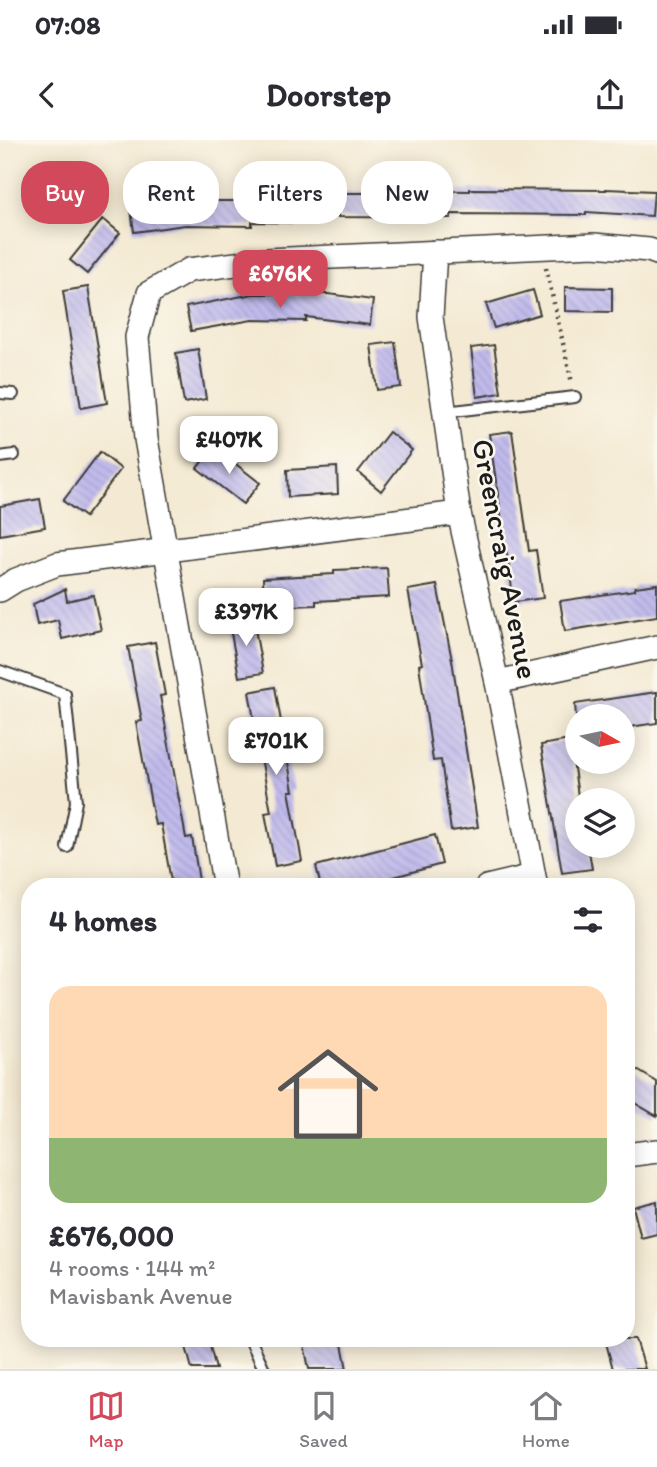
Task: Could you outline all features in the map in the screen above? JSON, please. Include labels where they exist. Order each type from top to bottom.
[{"type":"street","points":[[223,878],[146,439],[137,337],[149,293],[189,270],[267,260],[594,245],[657,253]]},
{"type":"street","name":"Greencraig Avenue","points":[[435,252],[431,317],[459,513],[497,682],[533,878]]},
{"type":"street","points":[[0,590],[16,579],[57,564],[459,513]]},
{"type":"street","points":[[497,682],[657,647]]},
{"type":"street","points":[[635,1154],[657,1151]]},
{"type":"lane","points":[[0,393],[13,394]]},
{"type":"lane","points":[[445,412],[575,397]]},
{"type":"lane","points":[[0,457],[14,455]]},
{"type":"lane","points":[[0,671],[65,694],[76,802],[67,847]]},
{"type":"lane","points":[[254,1347],[264,1369]]},
{"type":"path","points":[[541,247],[575,397]]},
{"type":"building","points":[[453,191],[654,191],[652,216],[586,212],[586,215],[453,214]]},
{"type":"building","points":[[347,193],[361,193],[361,217],[347,217]]},
{"type":"building","points":[[219,201],[233,201],[233,224],[252,226],[185,225],[134,232],[133,224],[219,224]]},
{"type":"building","points":[[99,224],[109,224],[120,233],[87,274],[70,260]]},
{"type":"building","points":[[88,287],[107,403],[81,408],[63,291]]},
{"type":"building","points":[[565,287],[612,288],[612,312],[565,311]]},
{"type":"building","points":[[533,290],[540,314],[494,328],[486,304]]},
{"type":"building","points":[[253,294],[328,294],[373,300],[370,325],[306,317],[306,321],[252,320],[191,331],[186,307]]},
{"type":"building","points":[[395,342],[401,387],[377,390],[371,345]]},
{"type":"building","points":[[494,345],[501,393],[477,397],[471,348]]},
{"type":"building","points":[[198,349],[206,399],[184,403],[176,353]]},
{"type":"building","points":[[512,431],[529,551],[536,550],[543,598],[514,602],[489,434]]},
{"type":"building","points":[[389,432],[412,450],[381,491],[358,472]]},
{"type":"building","points":[[214,447],[260,483],[243,504],[197,468]]},
{"type":"building","points":[[100,452],[121,469],[85,517],[63,501]]},
{"type":"building","points":[[337,467],[338,494],[288,497],[287,470]]},
{"type":"building","points":[[40,499],[45,527],[0,535],[0,506]]},
{"type":"building","points":[[387,568],[389,597],[316,601],[316,605],[264,607],[263,578],[334,574],[334,570]]},
{"type":"building","points":[[657,584],[657,616],[565,631],[560,601],[635,590],[635,587]]},
{"type":"building","points":[[437,585],[452,660],[478,827],[451,831],[441,760],[433,761],[419,665],[422,664],[408,590]]},
{"type":"building","points":[[65,589],[67,601],[93,595],[101,630],[62,639],[58,620],[37,625],[33,604]]},
{"type":"building","points":[[253,618],[263,673],[239,677],[229,622]]},
{"type":"building","points":[[155,642],[165,695],[160,696],[186,838],[192,837],[199,878],[170,878],[161,824],[155,825],[136,722],[142,721],[128,647]]},
{"type":"building","points":[[275,687],[293,791],[289,791],[302,861],[275,866],[265,813],[271,812],[249,692]]},
{"type":"building","points":[[657,692],[657,723],[635,726],[635,704],[575,704]]},
{"type":"building","points":[[565,741],[565,774],[575,774],[577,788],[565,788],[565,858],[590,858],[592,869],[562,873],[541,745]]},
{"type":"building","points":[[435,835],[442,864],[390,878],[319,878],[316,866]]},
{"type":"building","points":[[637,1070],[657,1082],[657,1116],[635,1103]]},
{"type":"building","points":[[657,1201],[657,1234],[641,1238],[635,1206]]},
{"type":"building","points":[[636,1339],[645,1369],[613,1369],[607,1347],[635,1347]]},
{"type":"building","points":[[186,1347],[210,1347],[216,1369],[192,1369]]},
{"type":"building","points":[[305,1347],[343,1347],[347,1369],[309,1369]]}]
